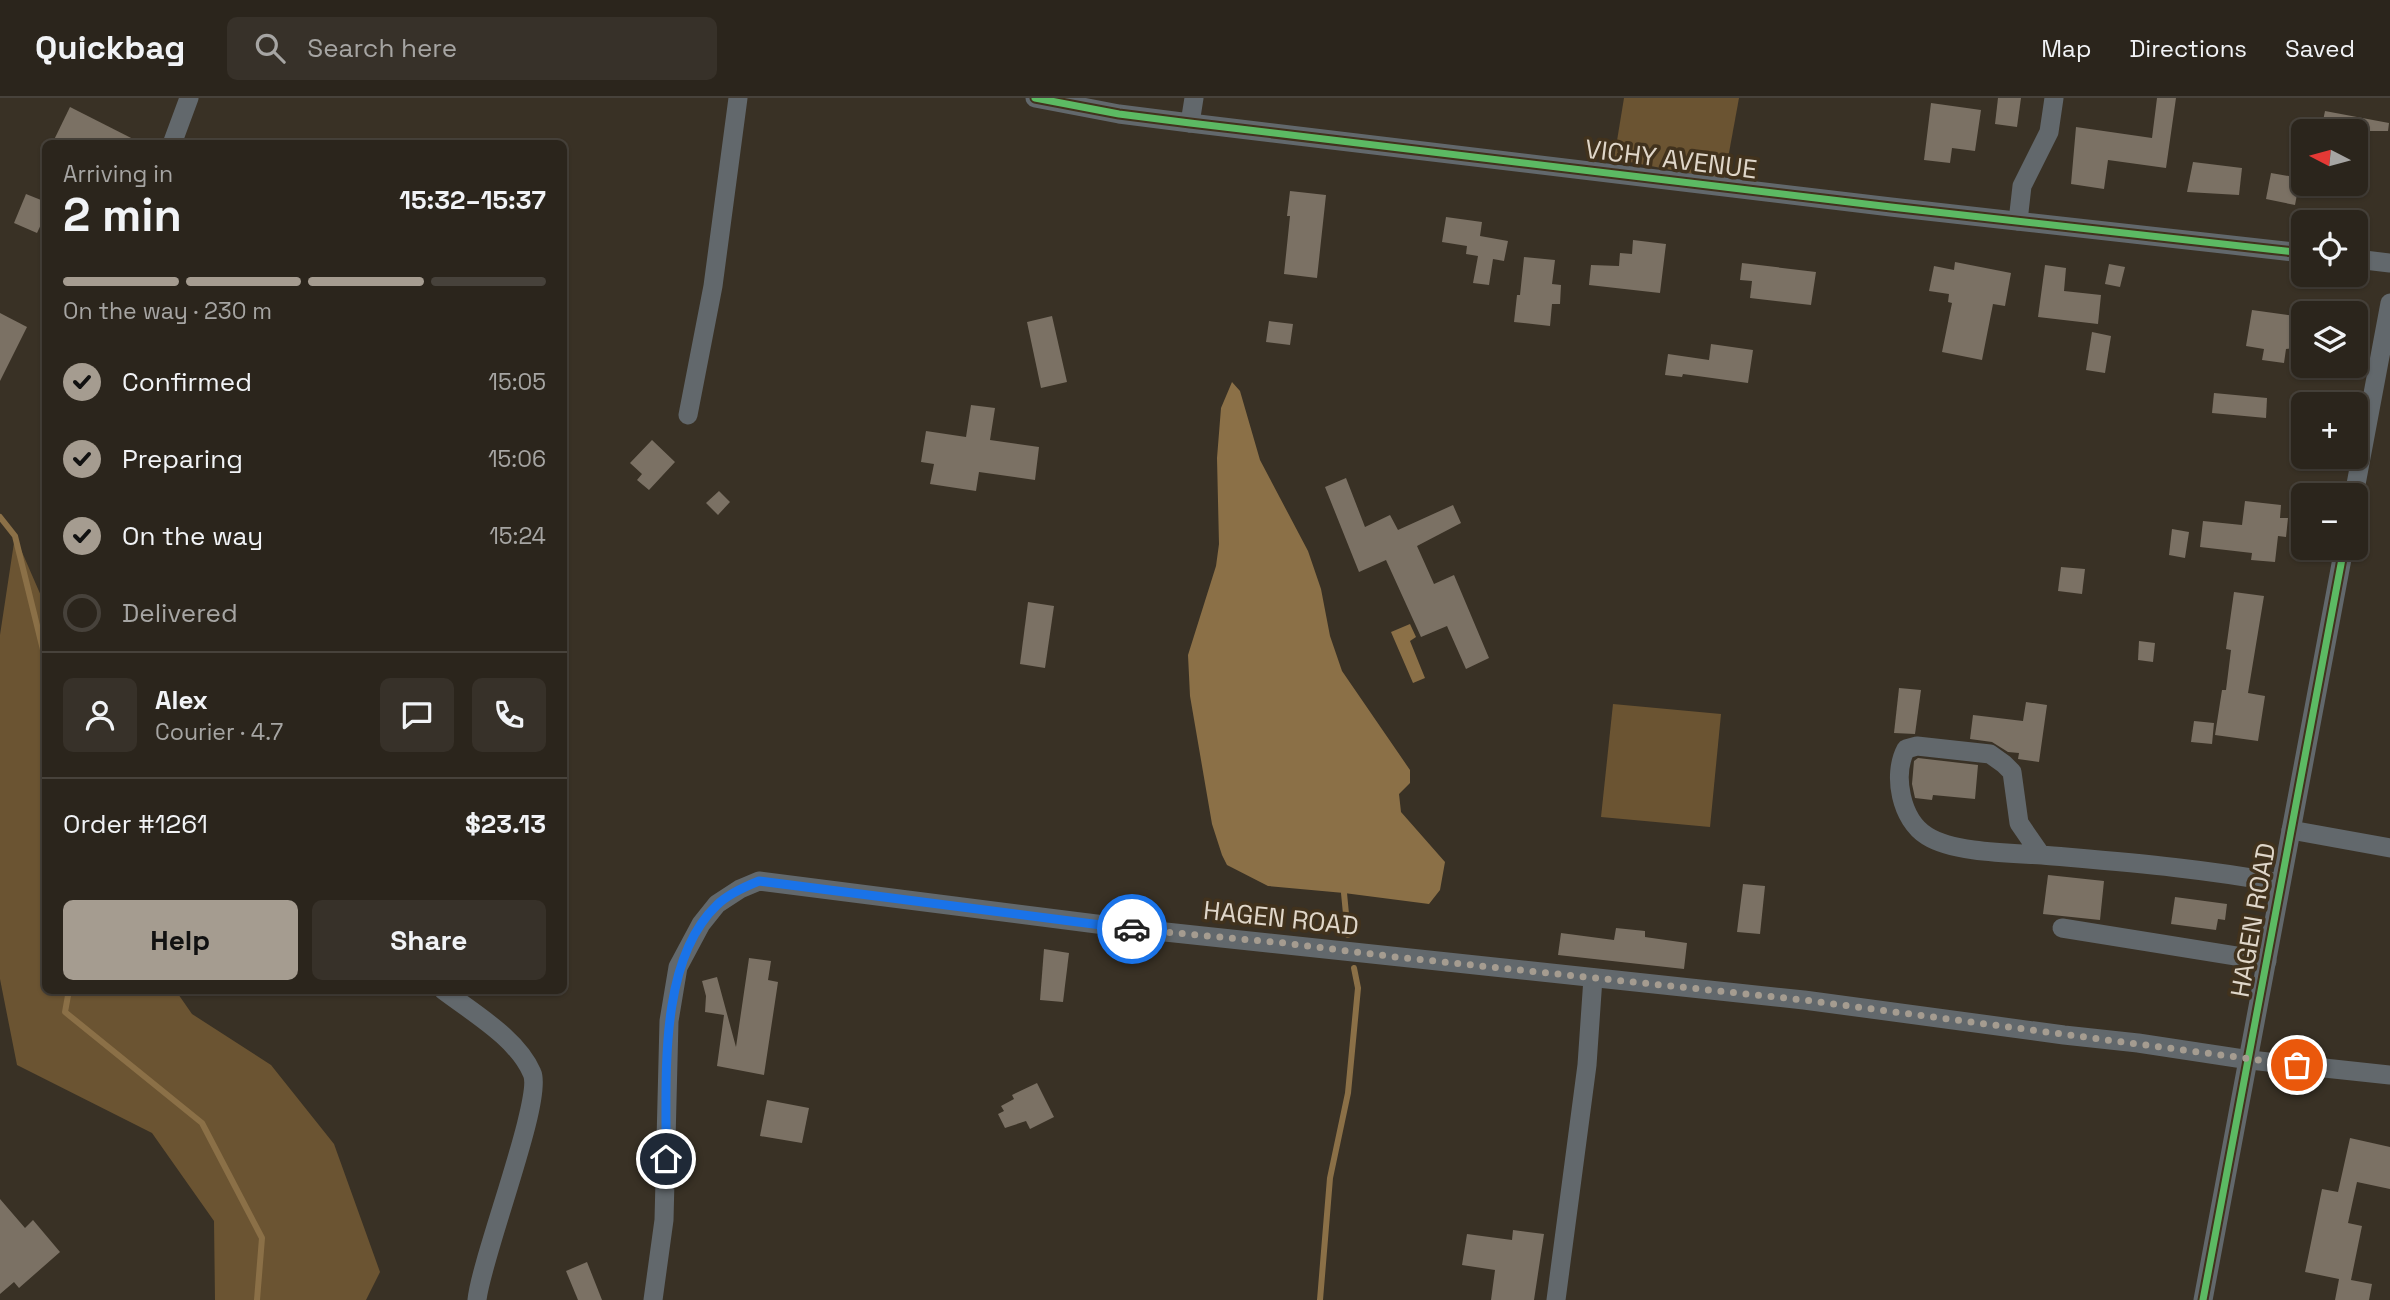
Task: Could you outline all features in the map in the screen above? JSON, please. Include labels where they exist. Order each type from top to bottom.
[{"type":"street","points":[[173,140],[188,98]]},
{"type":"street","points":[[688,415],[713,286],[738,98]]},
{"type":"street","name":"VICHY AVENUE","points":[[1035,98],[1119,114],[1190,123],[2291,252]]},
{"type":"street","points":[[1190,123],[1194,98]]},
{"type":"street","points":[[2018,221],[2022,186],[2049,132],[2054,98]]},
{"type":"street","points":[[2368,260],[2390,263]]},
{"type":"street","points":[[2356,483],[2390,303]]},
{"type":"street","name":"HAGEN ROAD","points":[[2203,1300],[2342,560]]},
{"type":"street","points":[[2041,855],[2019,823],[2012,772],[2004,764],[1990,754],[1917,746],[1906,750],[1900,767],[1902,799],[1908,816],[1925,835],[1945,844],[1997,852],[2238,875],[2280,883]]},
{"type":"street","points":[[2291,830],[2390,848]]},
{"type":"street","name":"HAGEN ROAD","points":[[653,1300],[664,1220],[669,1021],[678,967],[701,924],[717,904],[740,889],[759,881],[1128,928],[1804,1000],[2250,1060]]},
{"type":"street","points":[[2062,928],[2267,961]]},
{"type":"street","points":[[1556,1300],[1587,1065],[1593,978]]},
{"type":"street","points":[[448,994],[505,1037],[533,1074],[534,1088],[528,1113],[477,1300]]},
{"type":"street","points":[[2250,1060],[2390,1075]]},
{"type":"shaded area","points":[[1624,98],[1739,98],[1724,180],[1614,159]]},
{"type":"shaded area","points":[[1232,382],[1240,391],[1260,460],[1308,551],[1321,589],[1330,636],[1342,671],[1410,770],[1410,783],[1399,794],[1401,812],[1445,862],[1440,890],[1429,904],[1268,886],[1227,865],[1222,855],[1212,824],[1190,696],[1188,655],[1216,566],[1219,544],[1217,458],[1221,408]]},
{"type":"shaded area","points":[[15,536],[42,598],[42,994],[178,994],[192,1014],[271,1065],[334,1144],[380,1272],[366,1300],[215,1300],[214,1221],[152,1133],[17,1065],[0,979],[0,635]]},
{"type":"shaded area","points":[[1410,624],[1416,637],[1410,641],[1425,678],[1413,683],[1391,632]]},
{"type":"shaded area","points":[[1613,704],[1721,714],[1710,827],[1601,817]]},
{"type":"building","points":[[1998,98],[2021,98],[2017,127],[1995,124]]},
{"type":"building","points":[[2157,98],[2176,98],[2166,168],[2108,160],[2104,189],[2071,184],[2076,127],[2152,138]]},
{"type":"building","points":[[1931,103],[1981,110],[1975,151],[1952,148],[1950,163],[1924,160]]},
{"type":"building","points":[[70,107],[135,140],[54,140]]},
{"type":"building","points":[[2325,111],[2368,119],[2323,119]]},
{"type":"building","points":[[2368,119],[2389,123],[2388,131],[2368,131]]},
{"type":"building","points":[[2193,162],[2242,168],[2239,195],[2187,192]]},
{"type":"building","points":[[2271,173],[2291,176],[2291,196],[2297,196],[2295,205],[2266,199]]},
{"type":"building","points":[[1290,191],[1326,195],[1317,278],[1284,274]]},
{"type":"building","points":[[26,194],[42,200],[42,222],[37,233],[14,223]]},
{"type":"building","points":[[1446,217],[1482,222],[1480,236],[1508,241],[1504,261],[1493,259],[1489,285],[1473,283],[1478,256],[1466,254],[1467,246],[1442,242]]},
{"type":"building","points":[[1633,240],[1666,244],[1660,293],[1589,285],[1591,265],[1619,266],[1620,253],[1632,254]]},
{"type":"building","points":[[1524,257],[1555,260],[1552,284],[1561,285],[1560,304],[1552,304],[1550,326],[1514,322]]},
{"type":"building","points":[[1955,262],[2011,273],[2005,306],[1993,304],[1982,360],[1942,352],[1952,303],[1948,302],[1949,294],[1929,291],[1934,266],[1954,270]]},
{"type":"building","points":[[1742,263],[1816,272],[1811,305],[1750,298],[1752,281],[1740,280]]},
{"type":"building","points":[[2109,264],[2125,267],[2120,287],[2105,284]]},
{"type":"building","points":[[2045,265],[2066,268],[2064,291],[2101,295],[2098,324],[2038,317]]},
{"type":"building","points":[[2252,310],[2291,315],[2291,348],[2286,349],[2284,363],[2262,360],[2264,349],[2246,346]]},
{"type":"building","points":[[0,313],[27,327],[0,381]]},
{"type":"building","points":[[1052,316],[1067,382],[1041,388],[1027,322]]},
{"type":"building","points":[[1269,321],[1293,324],[1290,345],[1266,342]]},
{"type":"building","points":[[2092,332],[2111,336],[2105,373],[2086,370]]},
{"type":"building","points":[[1711,344],[1753,350],[1748,383],[1683,374],[1682,377],[1665,375],[1668,354],[1709,360]]},
{"type":"building","points":[[2214,393],[2267,398],[2266,418],[2212,413]]},
{"type":"building","points":[[971,405],[995,408],[990,440],[1039,447],[1035,480],[979,472],[976,491],[930,484],[934,464],[921,462],[926,431],[966,437]]},
{"type":"building","points":[[652,440],[675,462],[649,490],[637,480],[642,474],[630,463]]},
{"type":"building","points":[[1346,478],[1365,527],[1390,515],[1398,530],[1453,505],[1461,523],[1417,546],[1434,584],[1454,575],[1489,658],[1466,669],[1447,626],[1421,637],[1386,560],[1359,572],[1325,487]]},
{"type":"building","points":[[719,491],[730,502],[718,515],[706,503]]},
{"type":"building","points":[[2245,501],[2281,505],[2280,518],[2288,518],[2286,537],[2278,536],[2275,562],[2251,560],[2252,553],[2200,547],[2203,521],[2242,525]]},
{"type":"building","points":[[2172,529],[2189,532],[2185,558],[2169,555]]},
{"type":"building","points":[[2061,567],[2085,569],[2082,594],[2058,591]]},
{"type":"building","points":[[2234,592],[2264,596],[2248,693],[2265,696],[2258,741],[2215,735],[2222,690],[2226,690],[2231,650],[2226,649]]},
{"type":"building","points":[[1028,602],[1054,606],[1045,668],[1020,664]]},
{"type":"building","points":[[2139,641],[2155,643],[2153,662],[2138,660]]},
{"type":"building","points":[[1899,688],[1921,690],[1915,734],[1894,733]]},
{"type":"building","points":[[2026,702],[2047,705],[2039,762],[2018,759],[2019,753],[2008,752],[1992,742],[1970,739],[1973,715],[2023,721]]},
{"type":"building","points":[[2194,721],[2214,723],[2212,744],[2191,742]]},
{"type":"building","points":[[1918,758],[1978,765],[1975,799],[1933,795],[1932,800],[1915,798],[1912,784],[1914,761]]},
{"type":"building","points":[[2048,875],[2104,881],[2100,920],[2043,914]]},
{"type":"building","points":[[1743,884],[1765,886],[1760,934],[1737,932]]},
{"type":"building","points":[[2175,897],[2227,904],[2225,920],[2218,919],[2216,930],[2171,924]]},
{"type":"building","points":[[1616,928],[1645,931],[1645,937],[1687,943],[1684,969],[1558,955],[1561,933],[1614,940]]},
{"type":"building","points":[[1044,949],[1069,953],[1063,1002],[1040,1000]]},
{"type":"building","points":[[749,958],[771,961],[768,980],[778,982],[764,1075],[717,1066],[724,1015],[705,1012],[706,996],[702,981],[717,977],[736,1047]]},
{"type":"building","points":[[1037,1083],[1054,1117],[1030,1129],[1026,1121],[1005,1128],[998,1114],[1004,1111],[1001,1106],[1014,1099],[1012,1095]]},
{"type":"building","points":[[767,1100],[809,1108],[802,1143],[760,1136]]},
{"type":"building","points":[[2350,1138],[2390,1147],[2390,1189],[2357,1182],[2348,1223],[2362,1226],[2351,1280],[2372,1284],[2369,1300],[2335,1300],[2339,1279],[2305,1272],[2322,1189],[2338,1192]]},
{"type":"building","points":[[0,1199],[25,1228],[33,1220],[60,1252],[19,1288],[14,1282],[0,1294]]},
{"type":"building","points":[[1513,1230],[1544,1234],[1534,1300],[1491,1300],[1495,1270],[1462,1265],[1467,1234],[1512,1240]]},
{"type":"building","points":[[587,1262],[602,1300],[578,1300],[566,1271]]},
{"type":"waterway","points":[[0,517],[15,536],[42,646]]},
{"type":"waterway","points":[[1344,893],[1348,935]]},
{"type":"waterway","points":[[1320,1300],[1330,1178],[1348,1093],[1358,988],[1354,968]]},
{"type":"waterway","points":[[68,994],[65,1012],[202,1123],[262,1238],[257,1300]]},
{"type":"cycle path","points":[[1035,98],[1119,114],[1190,123],[2291,252]]},
{"type":"cycle path","points":[[2203,1300],[2342,560]]},
{"type":"way so far","points":[[1132,929],[1804,1000],[2297,1065]]},
{"type":"route","points":[[666,1159],[669,1021],[678,967],[701,924],[717,904],[740,889],[759,881],[1132,929]]}]
